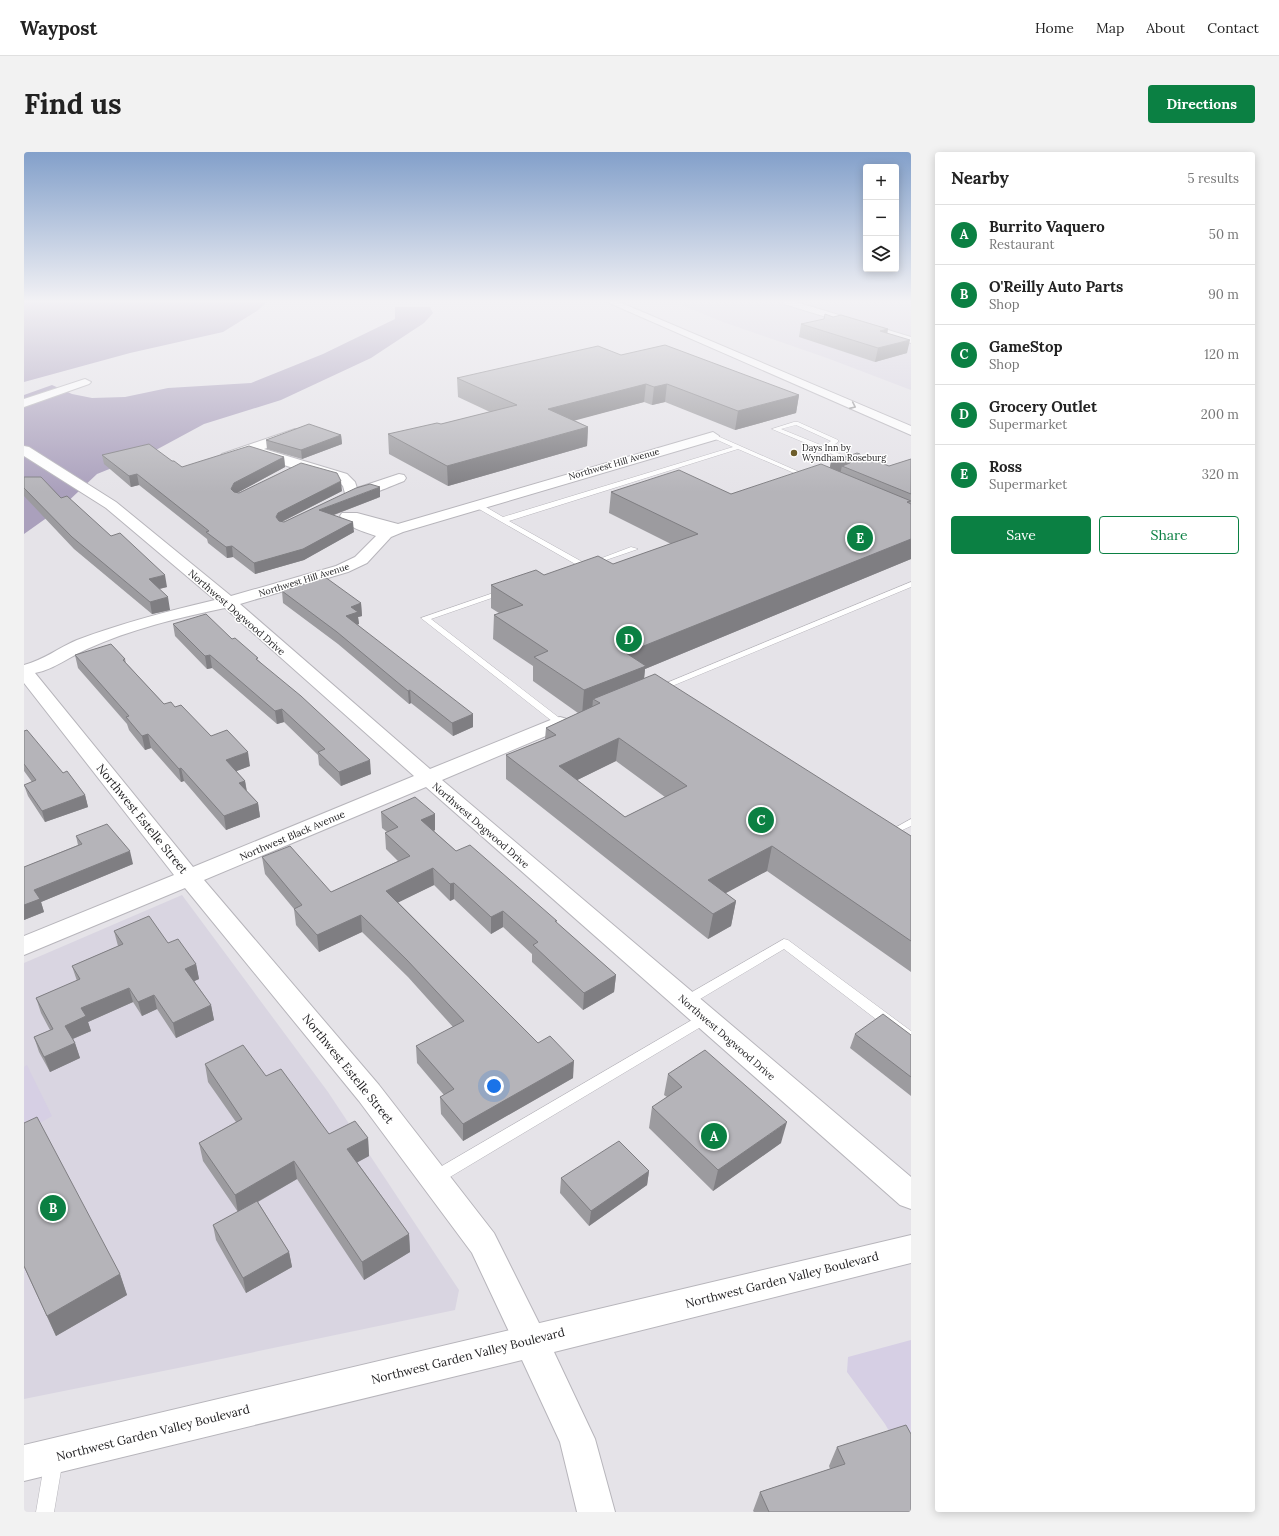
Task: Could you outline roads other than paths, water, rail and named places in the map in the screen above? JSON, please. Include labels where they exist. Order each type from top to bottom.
[{"type":"main road","points":[[758,365],[911,431]]},
{"type":"main road","points":[[786,365],[896,412]]},
{"type":"main road","points":[[24,403],[85,382]]},
{"type":"main road","points":[[868,413],[911,434]]},
{"type":"main road","points":[[212,463],[249,449],[265,446],[309,427]]},
{"type":"main road","name":"Northwest Hill Avenue","points":[[24,670],[43,666],[81,646],[154,619],[228,602],[342,570],[361,560],[392,532],[476,505],[713,436]]},
{"type":"main road","points":[[249,449],[342,477],[350,485],[351,494]]},
{"type":"main road","name":"Northwest Dogwood Drive","points":[[24,450],[111,505],[228,602],[685,1002],[911,1196]]},
{"type":"main road","points":[[282,474],[302,466]]},
{"type":"main road","points":[[392,532],[340,509],[351,494],[373,488],[399,478]]},
{"type":"main road","name":"Northwest Estelle Street","points":[[24,670],[189,878],[369,1093],[483,1243],[577,1440],[596,1512]]},
{"type":"main road","name":"Northwest Black Avenue","points":[[24,946],[428,778],[568,722]]},
{"type":"main road","name":"Northwest Garden Valley Boulevard","points":[[39,1460],[911,1249]]},
{"type":"lane","points":[[824,449],[836,441],[796,424],[775,429],[868,467]]},
{"type":"lane","points":[[713,436],[816,480],[800,484]]},
{"type":"lane","points":[[503,520],[739,447]]},
{"type":"lane","points":[[650,475],[664,481]]},
{"type":"lane","points":[[476,505],[584,566]]},
{"type":"lane","points":[[569,571],[634,549]]},
{"type":"lane","points":[[646,694],[911,584]]},
{"type":"lane","points":[[516,588],[425,618],[568,722]]},
{"type":"lane","points":[[666,686],[680,694]]},
{"type":"lane","points":[[911,822],[895,827],[911,837]]},
{"type":"lane","points":[[685,1002],[784,943],[911,1038]]},
{"type":"lane","points":[[435,1178],[704,1018]]},
{"type":"lane","points":[[39,1460],[45,1512]]},
{"type":"place","name":"Days Inn by Wyndham Roseburg","points":[[794,453]]},
{"type":"place","name":"Ross","points":[[860,538]]},
{"type":"place","name":"Grocery Outlet","points":[[629,639]]},
{"type":"place","name":"GameStop","points":[[761,820]]},
{"type":"place","name":"Burrito Vaquero","points":[[714,1136]]},
{"type":"place","name":"O'Reilly Auto Parts","points":[[53,1208]]}]
